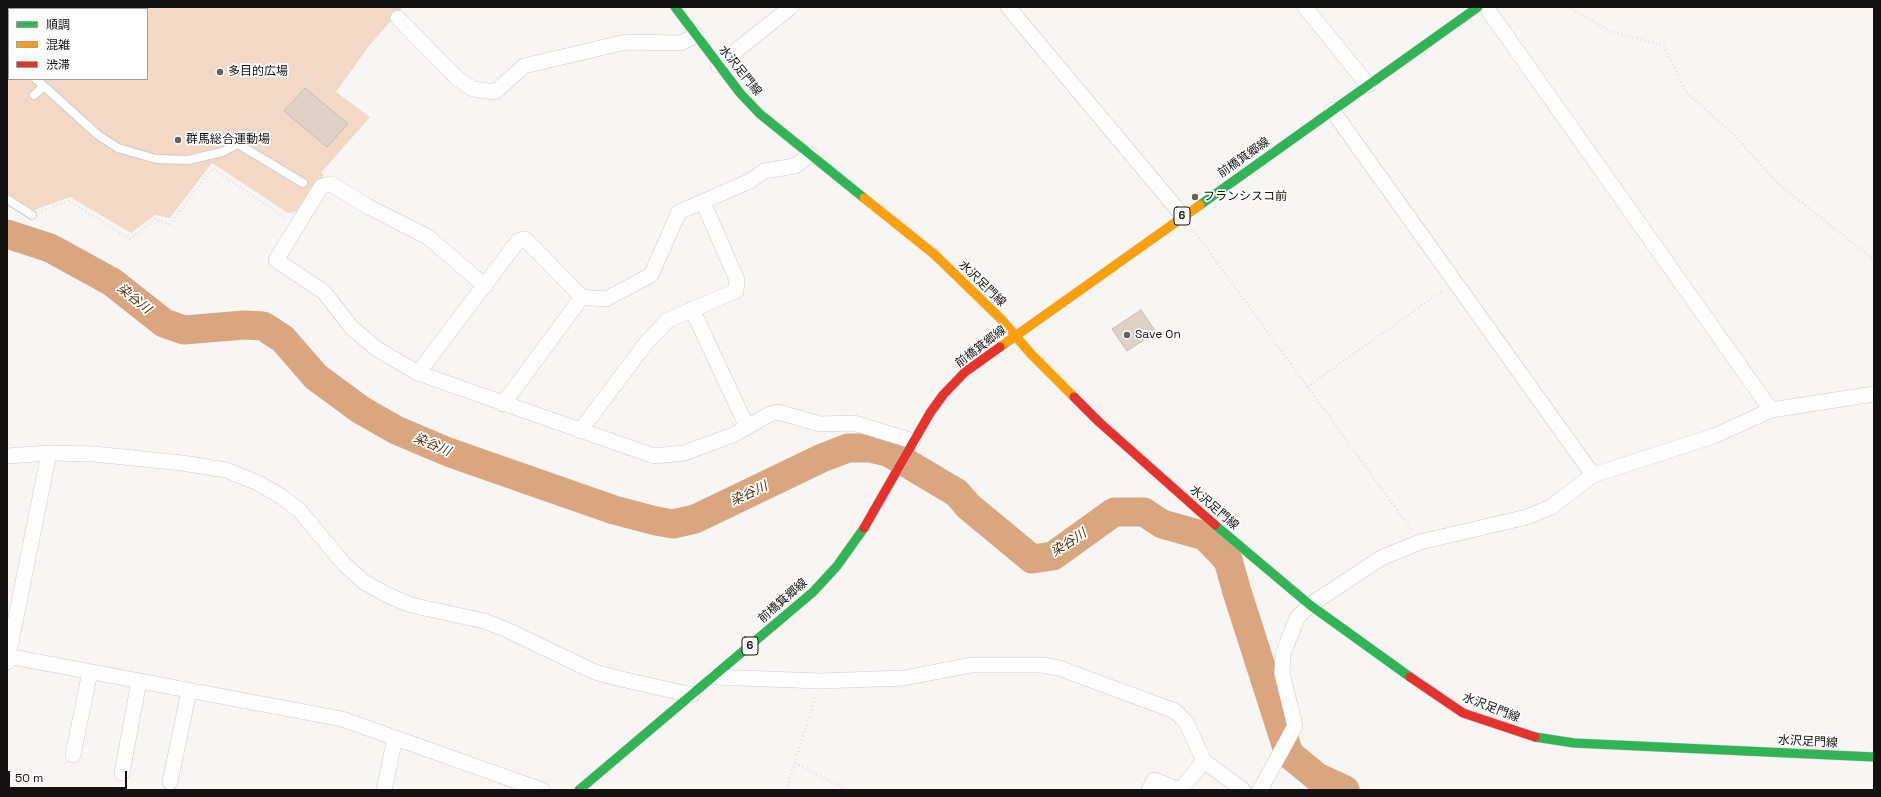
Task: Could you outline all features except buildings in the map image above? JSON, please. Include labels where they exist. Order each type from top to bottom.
[{"type":"main road","name":"水沢足門線","points":[[675,7],[740,93],[760,114],[934,254],[1001,319],[1031,354],[1099,422],[1201,513],[1310,605],[1432,693],[1463,713],[1541,739],[1574,743],[1874,757]]},
{"type":"main road","name":"前橋箕郷線","points":[[579,790],[813,592],[837,566],[862,531],[930,413],[948,389],[965,372],[1478,7]]},
{"type":"street","points":[[718,65],[791,7]]},
{"type":"street","points":[[1008,7],[1183,216]]},
{"type":"street","points":[[1305,7],[1368,85]]},
{"type":"street","points":[[1486,7],[1771,410]]},
{"type":"street","points":[[393,19],[457,78],[473,89],[495,92],[524,66],[626,42],[681,43],[696,35]]},
{"type":"street","points":[[1332,110],[1593,475]]},
{"type":"street","points":[[418,373],[518,241],[526,239],[582,297],[606,299],[651,275],[679,212],[750,181],[764,171],[795,166],[810,155]]},
{"type":"street","points":[[485,286],[428,237],[367,206],[331,184],[322,186],[276,260],[324,292],[352,328],[377,349],[418,373],[654,456],[684,453],[733,435],[770,414],[778,412],[820,424],[854,423],[911,444]]},
{"type":"street","points":[[580,431],[646,343],[668,320],[736,291],[737,280],[703,202]]},
{"type":"street","points":[[503,404],[582,297]]},
{"type":"street","points":[[692,309],[747,427]]},
{"type":"street","points":[[1260,790],[1295,726],[1282,673],[1283,654],[1296,618],[1310,605],[1381,558],[1420,542],[1527,517],[1551,507],[1593,475],[1714,436],[1771,410],[1874,394]]},
{"type":"street","points":[[48,453],[7,658],[139,681],[342,720],[542,790]]},
{"type":"street","points":[[7,456],[48,453],[94,454],[182,462],[232,473],[258,482],[299,510],[344,564],[364,582],[387,595],[411,605],[484,621],[505,629],[595,672],[692,695]]},
{"type":"street","points":[[714,677],[820,681],[904,678],[971,665],[1042,665],[1059,668],[1175,711],[1186,722],[1204,761],[1243,790]]},
{"type":"street","points":[[73,755],[90,672]]},
{"type":"street","points":[[122,773],[139,681]]},
{"type":"street","points":[[170,782],[189,691]]},
{"type":"street","points":[[384,790],[395,738]]},
{"type":"street","points":[[1149,790],[1154,780],[1180,790],[1204,761]]},
{"type":"lane","points":[[37,80],[98,134],[118,148],[156,159],[188,160],[222,152],[238,144],[303,183]]},
{"type":"lane","points":[[34,95],[44,86]]},
{"type":"lane","points":[[7,199],[32,214]]},
{"type":"path","points":[[1568,7],[1610,31],[1664,46],[1686,92],[1737,138],[1776,182],[1874,260]]},
{"type":"path","points":[[299,66],[326,94],[393,19]]},
{"type":"path","points":[[238,144],[308,77]]},
{"type":"path","points":[[32,214],[69,201],[130,239],[155,219],[170,224],[212,168],[286,218],[304,215]]},
{"type":"path","points":[[1183,216],[1420,542]]},
{"type":"path","points":[[1307,387],[1454,282]]},
{"type":"path","points":[[786,790],[820,681]]},
{"type":"path","points":[[795,763],[847,790]]},
{"type":"shaded area","name":"群馬総合運動場","points":[[7,7],[403,7],[369,46],[336,92],[370,117],[321,173],[324,175],[300,211],[288,213],[212,163],[170,218],[155,215],[131,233],[70,197],[34,210],[7,193]]},
{"type":"waterway","name":"染谷川","points":[[7,234],[50,248],[112,282],[164,323],[184,330],[244,325],[263,326],[283,339],[316,377],[361,410],[396,430],[448,452],[614,510],[656,521],[673,524],[695,519],[822,458],[848,448],[870,448],[888,452],[957,493],[968,506],[1032,559],[1053,556],[1114,512],[1144,512],[1162,524],[1205,536],[1228,560],[1289,754],[1317,777],[1345,790]]},
{"type":"traffic: fast","points":[[675,7],[740,93],[760,114],[864,198]]},
{"type":"traffic: fast","points":[[1200,205],[1478,7]]},
{"type":"traffic: fast","points":[[1215,525],[1310,605],[1410,677]]},
{"type":"traffic: fast","points":[[579,790],[813,592],[837,566],[864,528]]},
{"type":"traffic: fast","points":[[1535,737],[1574,743],[1874,757]]},
{"type":"traffic: slow","points":[[864,198],[934,254],[1001,319],[1031,354],[1074,397]]},
{"type":"traffic: slow","points":[[1000,347],[1200,205]]},
{"type":"traffic: jam","points":[[864,528],[930,413],[943,395],[965,372],[1000,347]]},
{"type":"traffic: jam","points":[[1074,397],[1099,422],[1215,525]]},
{"type":"traffic: jam","points":[[1410,677],[1463,713],[1535,737]]},
{"type":"place","name":"多目的広場","points":[[220,72]]},
{"type":"place","name":"群馬総合運動場","points":[[178,140]]},
{"type":"place","name":"フランシスコ前","points":[[1195,197]]},
{"type":"place","name":"Save On","points":[[1127,335]]}]
